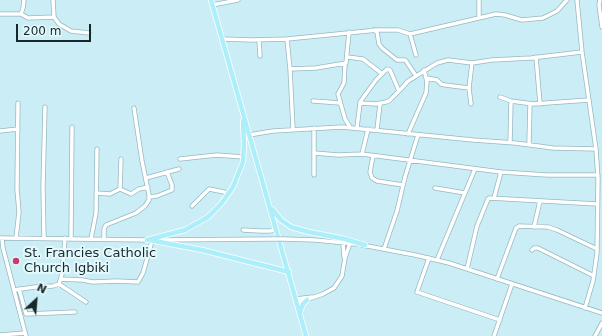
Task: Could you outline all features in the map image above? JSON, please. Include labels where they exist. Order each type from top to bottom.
[{"type":"main road","points":[[211,2],[306,336]]},
{"type":"main road","points":[[147,240],[185,230],[199,222],[214,211],[229,193],[240,171],[243,157],[243,114]]},
{"type":"main road","points":[[269,204],[281,220],[291,227],[345,239],[364,245]]},
{"type":"main road","points":[[147,240],[202,250],[289,272]]},
{"type":"main road","points":[[300,312],[307,300]]},
{"type":"street","points":[[21,14],[24,0]]},
{"type":"street","points":[[53,0],[54,17],[59,24],[71,31],[89,34]]},
{"type":"street","points":[[211,2],[238,0]]},
{"type":"street","points":[[479,0],[479,18]]},
{"type":"street","points":[[222,39],[287,39],[374,30],[398,30],[410,34],[501,14],[522,20],[543,18],[557,11],[566,0]]},
{"type":"street","points":[[577,0],[582,52],[598,168],[597,249],[594,276],[585,308]]},
{"type":"street","points":[[600,0],[599,5],[602,27]]},
{"type":"street","points":[[0,14],[21,14],[28,18],[54,17]]},
{"type":"street","points":[[374,30],[377,32],[379,44],[382,48],[397,60],[405,60],[416,76]]},
{"type":"street","points":[[349,32],[344,83],[338,94],[345,119],[350,127]]},
{"type":"street","points":[[410,34],[416,55]]},
{"type":"street","points":[[287,39],[293,129]]},
{"type":"street","points":[[259,40],[260,56]]},
{"type":"street","points":[[360,103],[380,104],[389,101],[424,70],[437,63],[448,60],[472,63],[582,52]]},
{"type":"street","points":[[347,57],[363,59],[382,73]]},
{"type":"street","points":[[536,57],[540,104]]},
{"type":"street","points":[[471,104],[469,88],[472,63]]},
{"type":"street","points":[[290,69],[316,68],[345,64]]},
{"type":"street","points":[[357,128],[360,100],[387,68],[390,70],[399,91]]},
{"type":"street","points":[[408,134],[426,93],[427,78],[424,70]]},
{"type":"street","points":[[427,78],[437,80],[445,85],[469,88]]},
{"type":"street","points":[[500,97],[511,101],[530,104],[588,100]]},
{"type":"street","points":[[313,101],[340,103]]},
{"type":"street","points":[[510,142],[511,101]]},
{"type":"street","points":[[16,238],[18,212],[18,103]]},
{"type":"street","points":[[377,130],[380,104]]},
{"type":"street","points":[[530,104],[530,145]]},
{"type":"street","points":[[44,238],[43,186],[45,107]]},
{"type":"street","points":[[104,239],[104,229],[106,225],[140,210],[145,206],[149,197],[134,108]]},
{"type":"street","points":[[71,238],[72,127]]},
{"type":"street","points":[[250,135],[260,132],[293,129],[350,127],[418,135],[510,142],[553,148],[596,149]]},
{"type":"street","points":[[314,128],[314,175]]},
{"type":"street","points":[[0,131],[18,129]]},
{"type":"street","points":[[362,154],[368,129]]},
{"type":"street","points":[[384,249],[397,211],[409,161],[418,135]]},
{"type":"street","points":[[91,239],[96,213],[97,149]]},
{"type":"street","points":[[314,153],[338,155],[362,154],[501,172],[547,175],[598,175]]},
{"type":"street","points":[[180,159],[217,155],[243,157]]},
{"type":"street","points":[[373,156],[370,172],[372,178],[381,182],[403,185]]},
{"type":"street","points":[[120,190],[121,159]]},
{"type":"street","points":[[598,168],[602,170]]},
{"type":"street","points":[[146,178],[179,169]]},
{"type":"street","points":[[437,260],[475,169]]},
{"type":"street","points":[[149,197],[158,196],[172,190],[172,185],[167,172]]},
{"type":"street","points":[[494,198],[501,172]]},
{"type":"street","points":[[96,192],[110,194],[120,190],[131,194],[139,188],[148,187]]},
{"type":"street","points":[[435,188],[465,193]]},
{"type":"street","points":[[192,206],[209,189],[229,193]]},
{"type":"street","points":[[467,269],[477,226],[488,199],[494,198],[597,204]]},
{"type":"street","points":[[534,227],[540,201]]},
{"type":"street","points":[[497,279],[516,228],[519,226],[557,230],[597,249]]},
{"type":"street","points":[[243,230],[267,231],[276,228]]},
{"type":"street","points":[[75,312],[26,314],[16,289],[1,238],[147,240],[274,239],[350,243],[437,260],[602,313]]},
{"type":"street","points":[[16,289],[53,286],[59,284],[61,279],[65,238]]},
{"type":"street","points":[[61,279],[93,282],[138,282],[143,273],[152,241]]},
{"type":"street","points":[[333,242],[343,251]]},
{"type":"street","points":[[343,243],[345,258]]},
{"type":"street","points":[[297,301],[330,291],[339,282],[342,276],[345,258],[350,243]]},
{"type":"street","points":[[532,250],[534,248],[538,248],[594,276]]},
{"type":"street","points":[[429,258],[418,292],[500,320]]},
{"type":"street","points":[[59,284],[86,302]]},
{"type":"street","points":[[494,336],[512,284]]},
{"type":"street","points":[[0,335],[25,335],[16,289]]},
{"type":"street","points":[[297,301],[307,300],[313,297]]},
{"type":"street","points":[[595,336],[602,323]]},
{"type":"place","name":"St. Francies Catholic Church Igbiki","points":[[16,261]]}]
